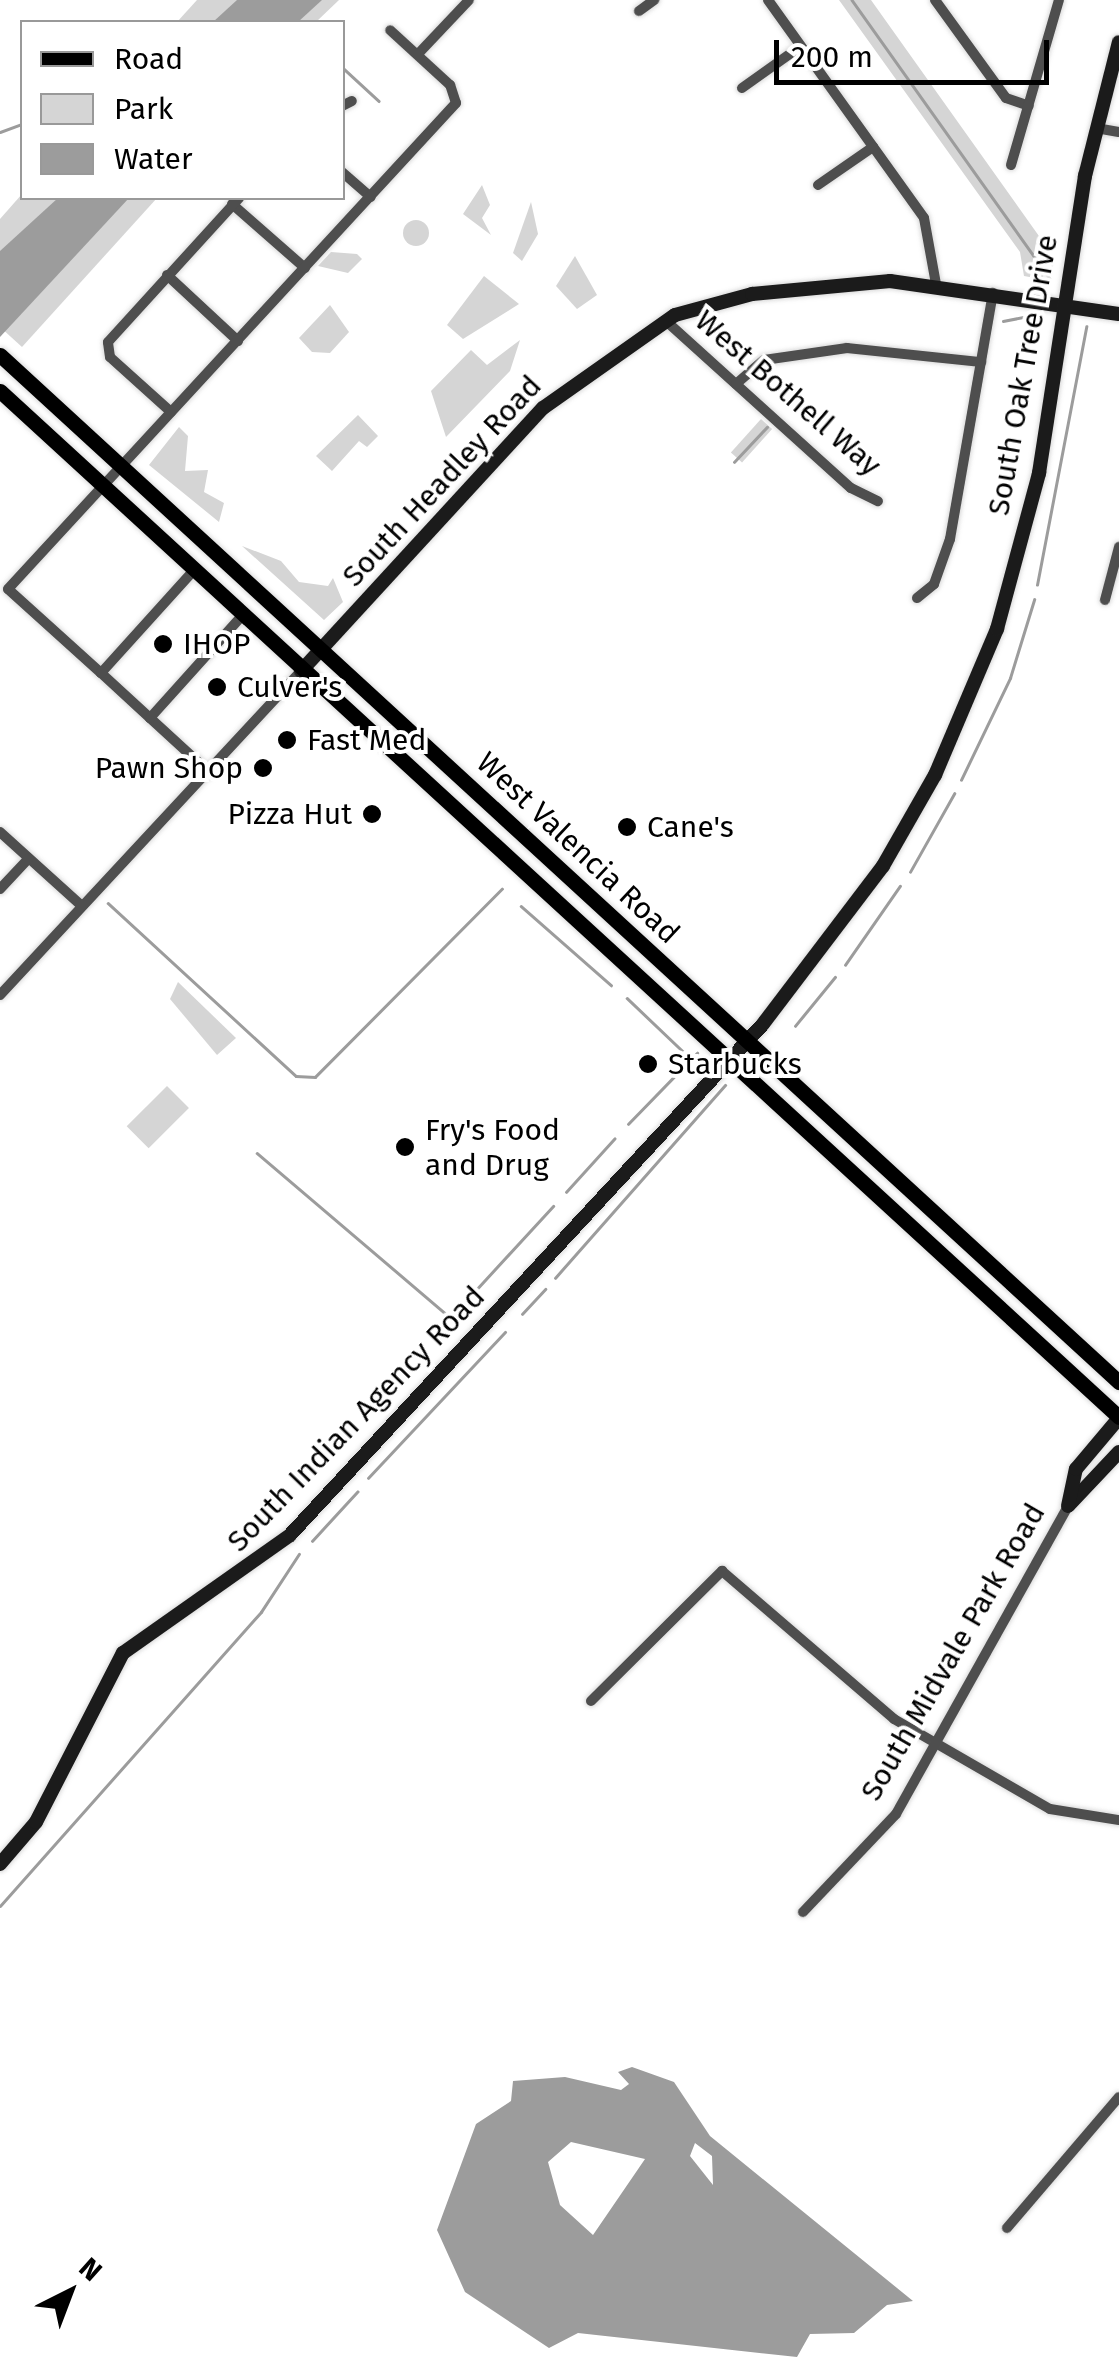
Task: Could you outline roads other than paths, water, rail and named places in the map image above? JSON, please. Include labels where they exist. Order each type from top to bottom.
[{"type":"main road","name":"West Valencia Road","points":[[0,354],[1119,1382]]},
{"type":"main road","name":"West Valencia Road","points":[[0,391],[1119,1417]]},
{"type":"main road","points":[[536,882],[555,864]]},
{"type":"main road","points":[[918,1232],[936,1213]]},
{"type":"street","points":[[418,54],[469,0]]},
{"type":"street","points":[[639,12],[654,0]]},
{"type":"street","points":[[768,0],[932,234],[936,284]]},
{"type":"street","points":[[934,0],[1006,98],[1030,106]]},
{"type":"street","points":[[1011,165],[1058,0]]},
{"type":"street","points":[[210,773],[4,585],[123,467],[371,197],[456,94],[390,30]]},
{"type":"street","name":"South Oak Tree Drive","points":[[730,1058],[882,866],[972,695],[1038,473],[1096,128],[1119,42]]},
{"type":"street","points":[[742,88],[801,46]]},
{"type":"street","points":[[1096,128],[1119,132]]},
{"type":"street","points":[[818,186],[873,147]]},
{"type":"street","points":[[345,175],[371,197]]},
{"type":"street","points":[[171,412],[105,346],[235,201],[305,268]]},
{"type":"street","points":[[167,275],[238,341]]},
{"type":"street","name":"South Headley Road","points":[[0,995],[210,773],[543,408],[666,321],[752,294],[936,284],[1119,314]]},
{"type":"street","points":[[917,598],[934,584],[950,538],[993,292]]},
{"type":"street","name":"West Bothell Way","points":[[666,321],[851,488],[878,500]]},
{"type":"street","points":[[736,384],[764,360],[848,348],[981,362]]},
{"type":"street","points":[[1105,600],[1119,546]]},
{"type":"street","points":[[101,673],[194,570]]},
{"type":"street","points":[[150,718],[242,616]]},
{"type":"street","points":[[0,832],[82,906]]},
{"type":"street","points":[[0,888],[29,858]]},
{"type":"street","name":"South Indian Agency Road","points":[[0,1864],[36,1822],[123,1652],[290,1536],[730,1058]]},
{"type":"street","name":"South Midvale Park Road","points":[[1068,1506],[1076,1469],[1119,1417]]},
{"type":"street","name":"South Midvale Park Road","points":[[804,1912],[896,1814],[1068,1506],[1119,1452]]},
{"type":"street","points":[[591,1701],[712,1573],[730,1573],[894,1718],[1050,1808],[1119,1820]]},
{"type":"street","points":[[1007,2228],[1119,2098]]},
{"type":"water","points":[[237,0],[322,0],[300,20],[215,20]]},
{"type":"water","points":[[56,200],[127,200],[0,337],[0,251]]},
{"type":"water","points":[[632,2067],[674,2082],[710,2136],[913,2301],[887,2305],[854,2333],[810,2334],[797,2357],[578,2333],[549,2348],[465,2292],[437,2230],[476,2124],[511,2101],[513,2081],[565,2077],[621,2090],[629,2084],[618,2072]],"holes":[[[571,2142],[645,2159],[593,2235],[560,2205],[548,2162]],[[695,2143],[712,2156],[713,2185],[690,2156]]]},
{"type":"waterway","points":[[852,0],[1050,279]]},
{"type":"waterway","points":[[345,70],[379,101]]},
{"type":"waterway","points":[[0,132],[20,125]]},
{"type":"waterway","points":[[1040,267],[1042,280]]},
{"type":"waterway","points":[[1003,321],[1034,315]]},
{"type":"waterway","points":[[1037,585],[1086,327]]},
{"type":"waterway","points":[[734,462],[767,427]]},
{"type":"waterway","points":[[961,780],[1010,678],[1034,600]]},
{"type":"waterway","points":[[910,872],[954,794]]},
{"type":"waterway","points":[[845,965],[900,886]]},
{"type":"waterway","points":[[108,903],[296,1076],[315,1077],[502,889]]},
{"type":"waterway","points":[[521,906],[611,985]]},
{"type":"waterway","points":[[795,1026],[835,977]]},
{"type":"waterway","points":[[627,998],[691,1059]]},
{"type":"waterway","points":[[628,1124],[697,1053]]},
{"type":"waterway","points":[[555,1278],[725,1085]]},
{"type":"waterway","points":[[566,1192],[614,1139]]},
{"type":"waterway","points":[[257,1153],[451,1318]]},
{"type":"waterway","points":[[463,1304],[553,1206]]},
{"type":"waterway","points":[[522,1314],[545,1289]]},
{"type":"waterway","points":[[368,1478],[505,1332]]},
{"type":"waterway","points":[[312,1541],[357,1492]]},
{"type":"waterway","points":[[0,1906],[261,1612],[299,1554]]},
{"type":"place","name":"IHOP","points":[[163,644]]},
{"type":"place","name":"Culver's","points":[[217,687]]},
{"type":"place","name":"Fast Med","points":[[287,740]]},
{"type":"place","name":"Pawn Shop","points":[[263,768]]},
{"type":"place","name":"Pizza Hut","points":[[372,814]]},
{"type":"place","name":"Cane's","points":[[627,827]]},
{"type":"place","name":"Starbucks","points":[[648,1064]]},
{"type":"place","name":"Fry's Food and Drug","points":[[405,1147]]}]
